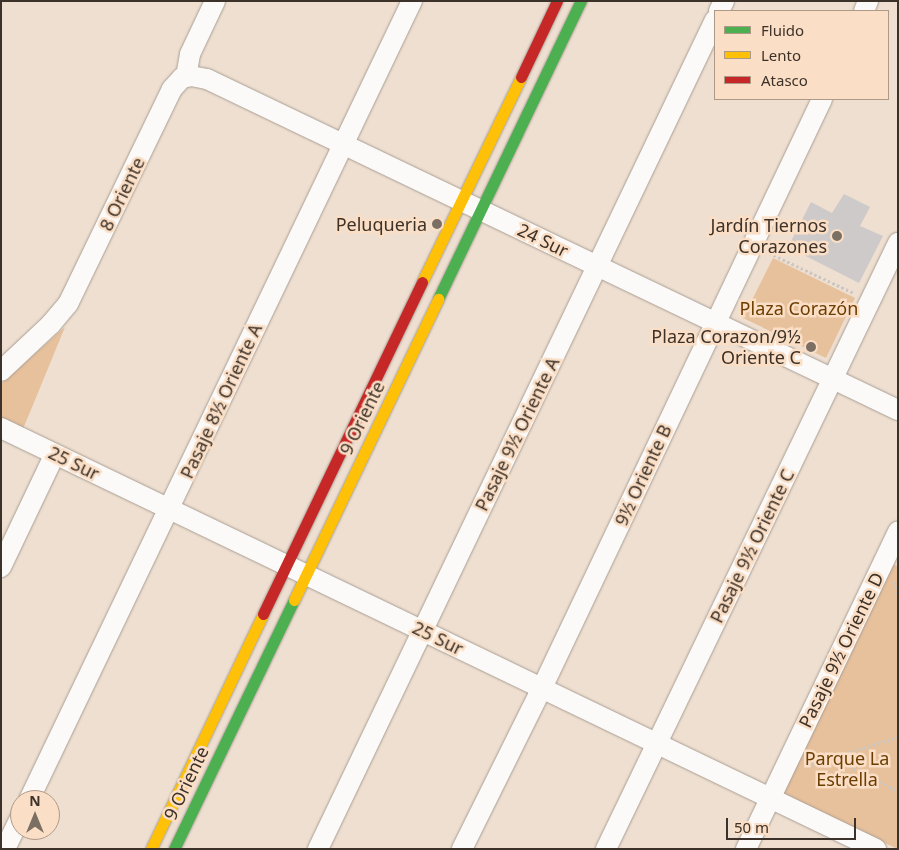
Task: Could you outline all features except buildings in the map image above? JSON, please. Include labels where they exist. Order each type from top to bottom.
[{"type":"street","points":[[186,77],[190,54],[216,1]]},
{"type":"street","name":"Pasaje 8½ Oriente A","points":[[34,790],[412,1]]},
{"type":"street","name":"9 Oriente","points":[[151,849],[557,1]]},
{"type":"street","name":"9 Oriente","points":[[174,849],[581,1]]},
{"type":"street","name":"Pasaje 9½ Oriente A","points":[[318,849],[714,22]]},
{"type":"street","name":"24 Sur","points":[[186,77],[207,79],[898,410]]},
{"type":"street","name":"8 Oriente","points":[[1,371],[68,304],[172,89],[178,81],[186,77]]},
{"type":"street","name":"9½ Oriente B","points":[[462,849],[542,688],[822,100]]},
{"type":"street","name":"Pasaje 9½ Oriente C","points":[[606,849],[898,244]]},
{"type":"street","name":"25 Sur","points":[[1,428],[876,849]]},
{"type":"street","points":[[1,567],[55,454]]},
{"type":"street","name":"Pasaje 9½ Oriente D","points":[[746,849],[893,555],[898,532]]},
{"type":"path","points":[[753,245],[870,301]]},
{"type":"path","points":[[800,768],[898,737]]},
{"type":"path","points":[[840,755],[853,768],[898,791]]},
{"type":"green space","name":"Plaza Corazón","points":[[773,258],[855,298],[826,358],[743,318]]},
{"type":"green space","points":[[65,327],[23,429],[1,419],[1,384]]},
{"type":"green space","name":"Parque La Estrella","points":[[898,566],[898,849],[779,794],[889,567]]},
{"type":"traffic: fast","points":[[438,299],[581,1]]},
{"type":"traffic: fast","points":[[174,849],[294,600]]},
{"type":"traffic: slow","points":[[422,282],[521,77]]},
{"type":"traffic: slow","points":[[294,600],[438,299]]},
{"type":"traffic: slow","points":[[151,849],[263,614]]},
{"type":"traffic: jam","points":[[521,77],[557,1]]},
{"type":"traffic: jam","points":[[263,614],[422,282]]},
{"type":"place","name":"Peluqueria","points":[[437,224]]},
{"type":"place","name":"Jardín Tiernos Corazones","points":[[837,236]]},
{"type":"place","name":"Plaza Corazon/9½ Oriente C","points":[[811,347]]}]
